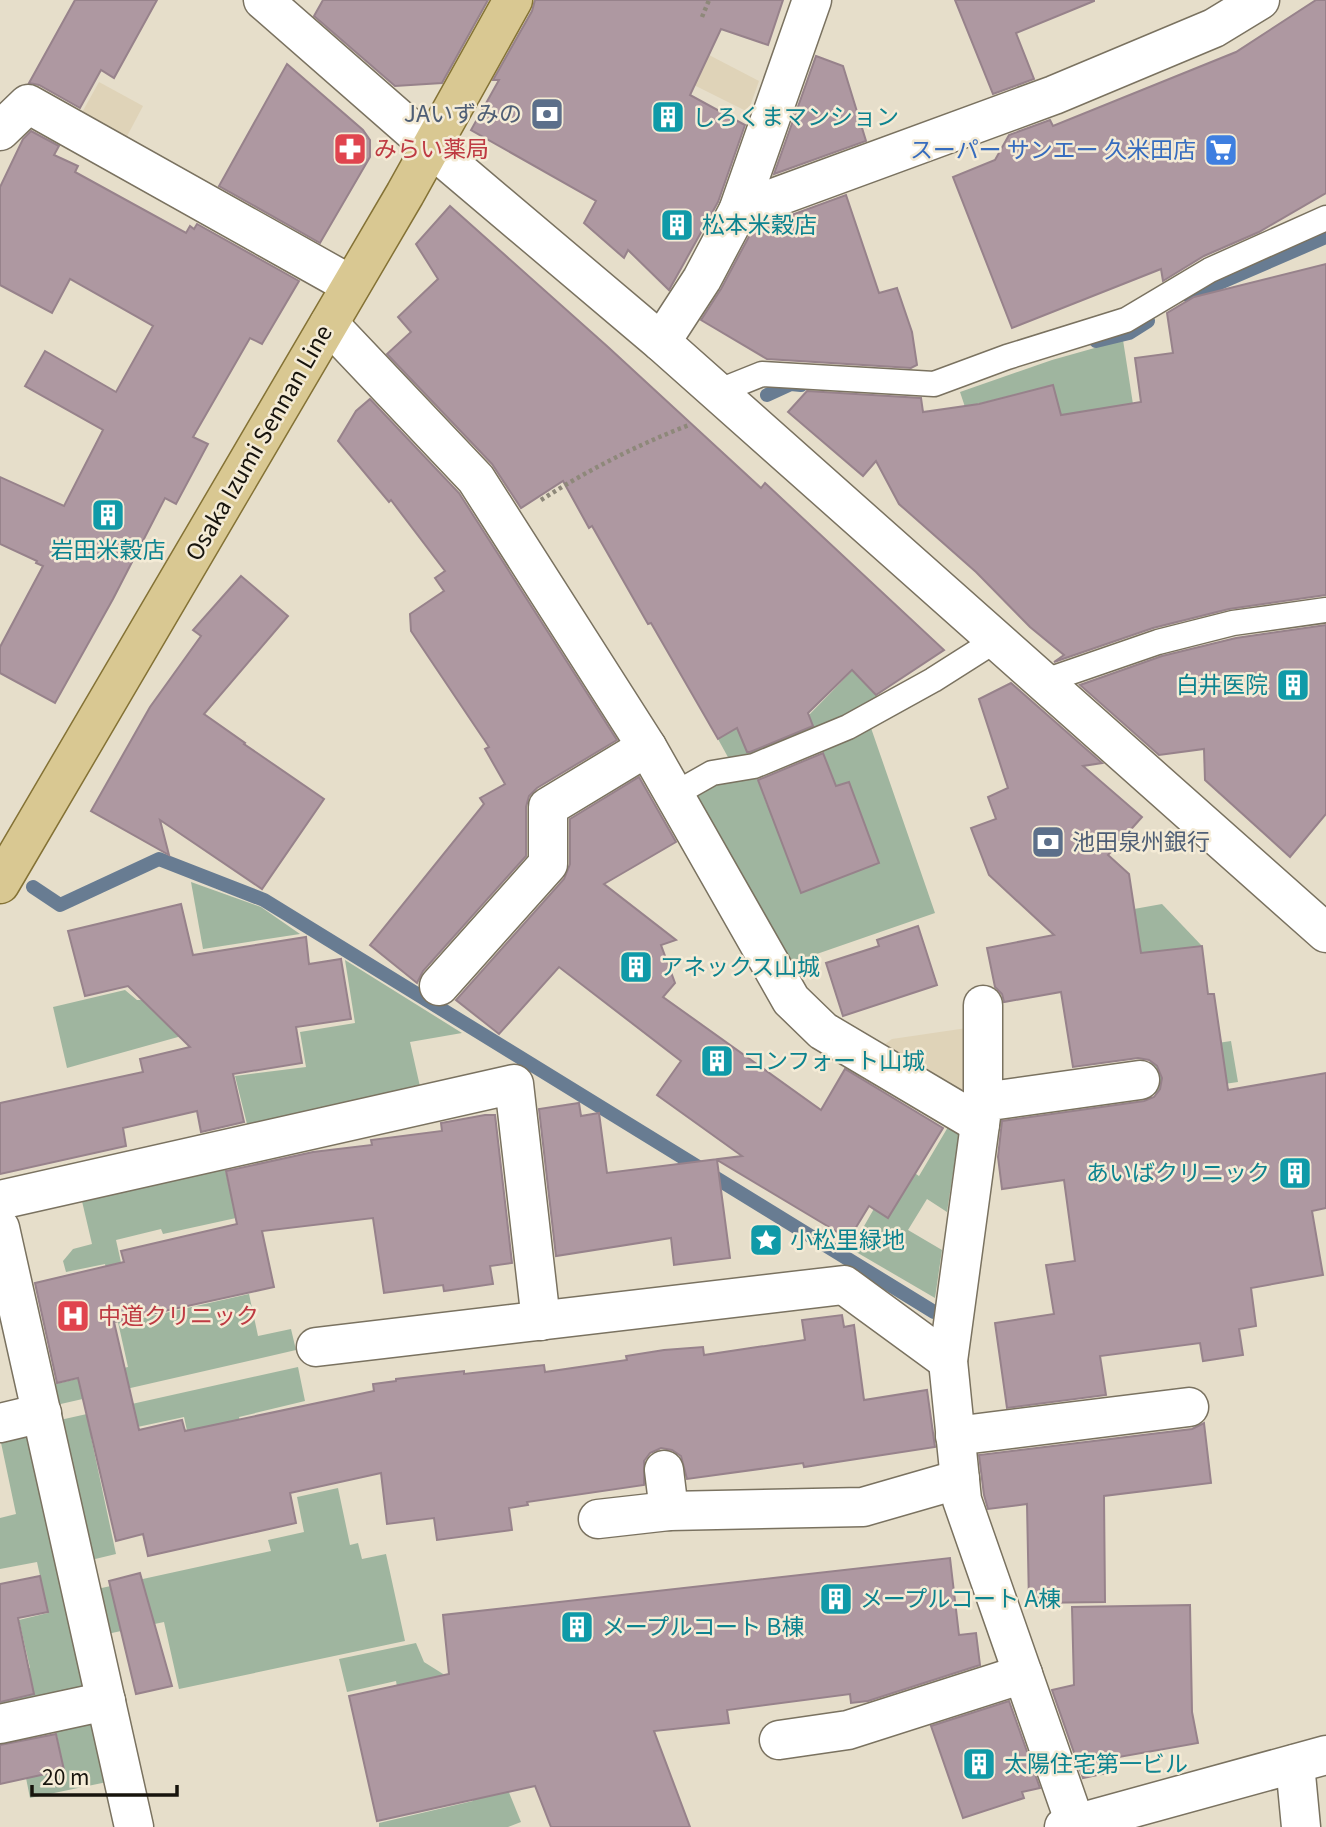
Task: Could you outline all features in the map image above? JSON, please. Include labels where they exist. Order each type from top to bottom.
[{"type":"main road","name":"Osaka Izumi Sennan Line","points":[[0,884],[432,148],[513,0]]},
{"type":"street","points":[[263,0],[432,148],[661,342],[1326,933]]},
{"type":"street","points":[[661,342],[702,279],[738,211],[812,0]]},
{"type":"street","points":[[738,211],[1054,95],[1214,28],[1260,0]]},
{"type":"street","points":[[0,131],[27,103],[351,285]]},
{"type":"street","points":[[329,324],[476,479],[647,747],[791,1000],[822,1031],[981,1113],[1140,1080]]},
{"type":"street","points":[[439,986],[548,864],[548,807],[647,747]]},
{"type":"street","points":[[983,1005],[981,1113],[948,1361],[955,1436],[962,1500],[1023,1674],[1069,1825],[1311,1759],[1301,1827]]},
{"type":"street","points":[[0,1200],[514,1084],[541,1321]]},
{"type":"street","points":[[0,1228],[134,1827]]},
{"type":"street","points":[[316,1347],[844,1285],[948,1361]]},
{"type":"street","points":[[955,1436],[1189,1407]]},
{"type":"street","points":[[0,1423],[42,1413]]},
{"type":"street","points":[[664,1470],[669,1511]]},
{"type":"street","points":[[598,1519],[669,1511],[863,1507],[960,1479]]},
{"type":"street","points":[[779,1740],[848,1730],[1023,1674]]},
{"type":"street","points":[[0,1724],[106,1701]]},
{"type":"lane","points":[[727,400],[762,374],[934,384],[1007,357],[1126,320],[1210,270],[1326,218]]},
{"type":"lane","points":[[1042,682],[1171,639],[1233,623],[1326,610]]},
{"type":"lane","points":[[675,794],[712,773],[754,766],[848,727],[933,680],[996,640]]},
{"type":"path","points":[[702,17],[709,0]]},
{"type":"path","points":[[505,523],[568,483],[727,400]]},
{"type":"shaded area","points":[[709,55],[759,81],[748,112],[694,85]]},
{"type":"shaded area","points":[[99,82],[143,106],[125,140],[80,116]]},
{"type":"shaded area","points":[[967,1028],[964,1098],[880,1048],[892,1039]]},
{"type":"green space","points":[[1123,340],[1135,417],[1094,423],[1092,410],[1061,415],[1053,385],[965,407],[960,392],[1052,360]]},
{"type":"green space","points":[[852,671],[877,696],[843,719],[750,758],[729,759],[718,739],[779,704],[806,718]]},
{"type":"green space","points":[[871,728],[935,913],[785,965],[689,795],[715,779],[755,773],[767,805],[790,797],[782,844],[801,893],[879,863],[849,782],[836,786],[821,748]]},
{"type":"green space","points":[[191,882],[261,907],[300,934],[203,949]]},
{"type":"green space","points":[[1162,904],[1202,946],[1141,954],[1134,909]]},
{"type":"green space","points":[[345,960],[462,1033],[410,1042],[421,1091],[249,1132],[235,1076],[306,1067],[300,1032],[355,1023]]},
{"type":"green space","points":[[125,990],[137,1000],[156,1000],[221,1025],[67,1068],[53,1007]]},
{"type":"green space","points":[[1231,1041],[1238,1082],[1148,1095],[1143,1063],[1199,1054],[1198,1046]]},
{"type":"green space","points":[[948,1127],[959,1134],[947,1212],[927,1199],[908,1230],[942,1250],[935,1298],[851,1249],[900,1163],[919,1176]]},
{"type":"green space","points":[[224,1165],[236,1218],[163,1234],[161,1229],[116,1240],[134,1320],[249,1294],[258,1336],[291,1329],[296,1350],[52,1406],[47,1386],[128,1367],[105,1264],[66,1272],[63,1261],[73,1249],[92,1244],[81,1197]]},
{"type":"green space","points":[[298,1367],[305,1401],[239,1417],[255,1491],[203,1503],[184,1417],[91,1437],[116,1554],[91,1560],[60,1420]]},
{"type":"green space","points":[[34,1427],[91,1687],[0,1708],[0,1675],[30,1668],[19,1620],[48,1613],[37,1562],[0,1569],[0,1518],[16,1514],[0,1438]]},
{"type":"green space","points":[[338,1488],[350,1545],[358,1543],[362,1559],[386,1554],[405,1641],[179,1689],[164,1622],[107,1634],[97,1589],[271,1551],[268,1540],[304,1532],[297,1497]]},
{"type":"green space","points":[[416,1643],[424,1662],[459,1684],[472,1701],[521,1822],[508,1827],[379,1827],[379,1823],[473,1801],[455,1720],[398,1692],[396,1681],[347,1692],[339,1659]]},
{"type":"green space","points":[[94,1718],[107,1782],[30,1798],[26,1778],[64,1770],[55,1726]]},
{"type":"building","points":[[75,0],[157,0],[114,78],[101,70],[80,108],[39,85],[29,83]]},
{"type":"building","points":[[323,0],[488,0],[442,83],[395,86],[314,16]]},
{"type":"building","points":[[535,0],[783,0],[768,45],[721,29],[690,95],[745,125],[718,202],[669,290],[628,250],[624,258],[584,223],[596,201],[471,130],[499,80],[493,80],[532,11]]},
{"type":"building","points":[[955,0],[1094,1],[1016,33],[1034,79],[993,94]]},
{"type":"building","points":[[1316,0],[1326,0],[1326,193],[1259,232],[1204,256],[1163,281],[1161,269],[1012,328],[953,177],[995,160],[1009,135],[1050,120],[1053,126],[1236,52]]},
{"type":"building","points":[[816,56],[843,66],[866,141],[774,174]]},
{"type":"building","points":[[287,64],[363,130],[370,140],[370,157],[320,243],[219,186]]},
{"type":"building","points":[[31,131],[59,146],[54,155],[78,166],[75,172],[186,233],[190,226],[194,229],[197,224],[299,281],[262,344],[250,338],[193,437],[208,444],[176,504],[165,498],[55,703],[0,673],[0,647],[43,566],[0,544],[0,477],[64,506],[103,430],[25,386],[45,351],[116,392],[153,326],[70,279],[52,313],[0,285],[0,187],[23,139]]},
{"type":"building","points":[[846,195],[879,293],[897,288],[912,332],[917,365],[911,368],[767,359],[701,320],[753,229]]},
{"type":"building","points":[[450,206],[761,488],[765,483],[944,650],[876,695],[852,670],[808,713],[813,726],[750,752],[747,752],[737,728],[718,739],[651,623],[648,624],[563,481],[521,508],[492,464],[387,354],[411,332],[398,317],[438,279],[416,244]]},
{"type":"building","points":[[1326,264],[1326,595],[1229,609],[1153,628],[1054,662],[1064,655],[1030,627],[976,572],[899,504],[876,461],[863,476],[788,412],[807,391],[921,398],[923,412],[979,404],[1053,385],[1061,415],[1141,402],[1135,358],[1173,353],[1167,313],[1194,297]]},
{"type":"building","points":[[370,399],[459,493],[617,740],[537,788],[529,796],[526,807],[526,856],[423,971],[417,983],[370,945],[484,804],[480,798],[505,784],[485,749],[489,747],[411,631],[410,614],[444,591],[435,578],[445,571],[391,500],[389,502],[338,441],[356,411]]},
{"type":"building","points":[[241,576],[288,616],[204,714],[324,799],[262,889],[160,820],[169,855],[91,811],[150,707],[201,636],[193,630]]},
{"type":"building","points":[[1326,625],[1326,814],[1290,857],[1205,780],[1204,749],[1159,755],[1080,685],[1162,656],[1236,638]]},
{"type":"building","points":[[1011,683],[1102,763],[1083,766],[1142,817],[1108,855],[1129,874],[1141,953],[1202,946],[1208,994],[1214,994],[1228,1090],[1326,1073],[1326,1208],[1312,1211],[1323,1275],[1251,1288],[1256,1326],[1239,1329],[1243,1355],[1203,1361],[1200,1343],[1100,1356],[1106,1395],[1007,1408],[995,1323],[1054,1314],[1046,1265],[1075,1261],[1064,1180],[1002,1189],[998,1157],[1002,1121],[1144,1101],[1154,1097],[1160,1089],[1162,1078],[1157,1066],[1149,1060],[1138,1058],[1073,1067],[1061,992],[1004,1002],[1002,994],[995,987],[987,948],[1054,935],[989,875],[971,828],[996,819],[988,797],[1008,788],[979,699]]},
{"type":"building","points":[[823,753],[836,786],[849,782],[879,863],[801,893],[758,780]]},
{"type":"building","points":[[639,777],[676,842],[604,884],[676,940],[661,945],[675,983],[663,997],[821,1110],[845,1069],[943,1128],[888,1218],[869,1206],[849,1239],[717,1160],[730,1258],[674,1265],[671,1238],[556,1256],[539,1109],[579,1103],[581,1116],[599,1113],[607,1173],[742,1156],[657,1095],[681,1061],[559,967],[499,1034],[456,1000],[564,879],[570,864],[570,819]]},
{"type":"building","points":[[181,904],[193,955],[306,937],[309,964],[341,959],[351,1019],[296,1027],[302,1063],[233,1074],[244,1122],[201,1132],[197,1111],[123,1128],[126,1146],[0,1174],[0,1103],[143,1072],[140,1059],[190,1047],[128,986],[85,996],[68,931]]},
{"type":"building","points":[[918,926],[937,985],[843,1016],[826,963],[879,946],[877,940]]},
{"type":"building","points":[[495,1115],[512,1263],[490,1266],[493,1284],[444,1291],[443,1285],[384,1293],[373,1218],[262,1231],[274,1287],[114,1322],[139,1430],[182,1420],[185,1431],[374,1391],[373,1384],[396,1379],[544,1365],[545,1372],[627,1360],[626,1356],[664,1350],[703,1347],[704,1355],[805,1340],[802,1320],[842,1315],[844,1327],[854,1325],[864,1400],[927,1390],[935,1447],[804,1467],[803,1463],[687,1479],[681,1456],[672,1450],[661,1448],[650,1453],[644,1461],[644,1485],[527,1502],[528,1505],[509,1508],[512,1530],[437,1540],[434,1518],[387,1524],[381,1473],[290,1493],[296,1523],[148,1556],[143,1534],[116,1541],[78,1378],[57,1383],[35,1283],[124,1262],[121,1251],[237,1224],[226,1171],[313,1152],[372,1145],[371,1140],[442,1131],[441,1123]]},
{"type":"building","points":[[1204,1423],[1211,1483],[1104,1496],[1105,1602],[1029,1603],[1027,1504],[988,1509],[979,1455],[1192,1429]]},
{"type":"building","points":[[950,1558],[959,1635],[976,1633],[980,1665],[868,1701],[851,1703],[850,1694],[727,1710],[729,1723],[654,1731],[690,1827],[551,1827],[535,1786],[377,1821],[349,1696],[449,1674],[443,1615]]},
{"type":"building","points":[[140,1573],[172,1686],[136,1694],[109,1581]]},
{"type":"building","points":[[40,1576],[48,1612],[18,1618],[34,1694],[0,1702],[0,1584]]},
{"type":"building","points":[[1190,1605],[1192,1712],[1198,1743],[1113,1758],[1116,1771],[1083,1778],[1052,1690],[1074,1685],[1072,1607]]},
{"type":"building","name":"太陽住宅第一ビル","points":[[1009,1701],[1040,1788],[1022,1792],[1024,1798],[963,1818],[931,1726]]},
{"type":"building","points":[[56,1734],[64,1770],[0,1784],[0,1745]]},
{"type":"waterway","points":[[1189,296],[1326,237]]},
{"type":"waterway","points":[[1096,341],[1129,333],[1148,321]]},
{"type":"waterway","points":[[767,395],[791,384],[801,385]]},
{"type":"waterway","points":[[33,887],[60,905],[159,859],[264,900],[934,1312]]},
{"type":"place","name":"JAいずみの","points":[[547,114]]},
{"type":"place","name":"しろくまマンション","points":[[668,117]]},
{"type":"place","name":"みらい薬局","points":[[350,149]]},
{"type":"place","name":"スーパー サンエー 久米田店","points":[[1221,150]]},
{"type":"place","name":"松本米穀店","points":[[677,225]]},
{"type":"place","name":"岩田米穀店","points":[[108,515]]},
{"type":"place","name":"白井医院","points":[[1293,685]]},
{"type":"place","name":"池田泉州銀行","points":[[1048,842]]},
{"type":"place","name":"アネックス山城","points":[[636,967]]},
{"type":"place","name":"コンフォート山城","points":[[717,1061]]},
{"type":"place","name":"あいばクリニック","points":[[1295,1173]]},
{"type":"place","name":"小松里緑地","points":[[766,1240]]},
{"type":"place","name":"中道クリニック","points":[[73,1316]]},
{"type":"place","name":"メープルコート A棟","points":[[836,1599]]},
{"type":"place","name":"メープルコート B棟","points":[[577,1627]]},
{"type":"place","name":"太陽住宅第一ビル","points":[[979,1764]]}]
